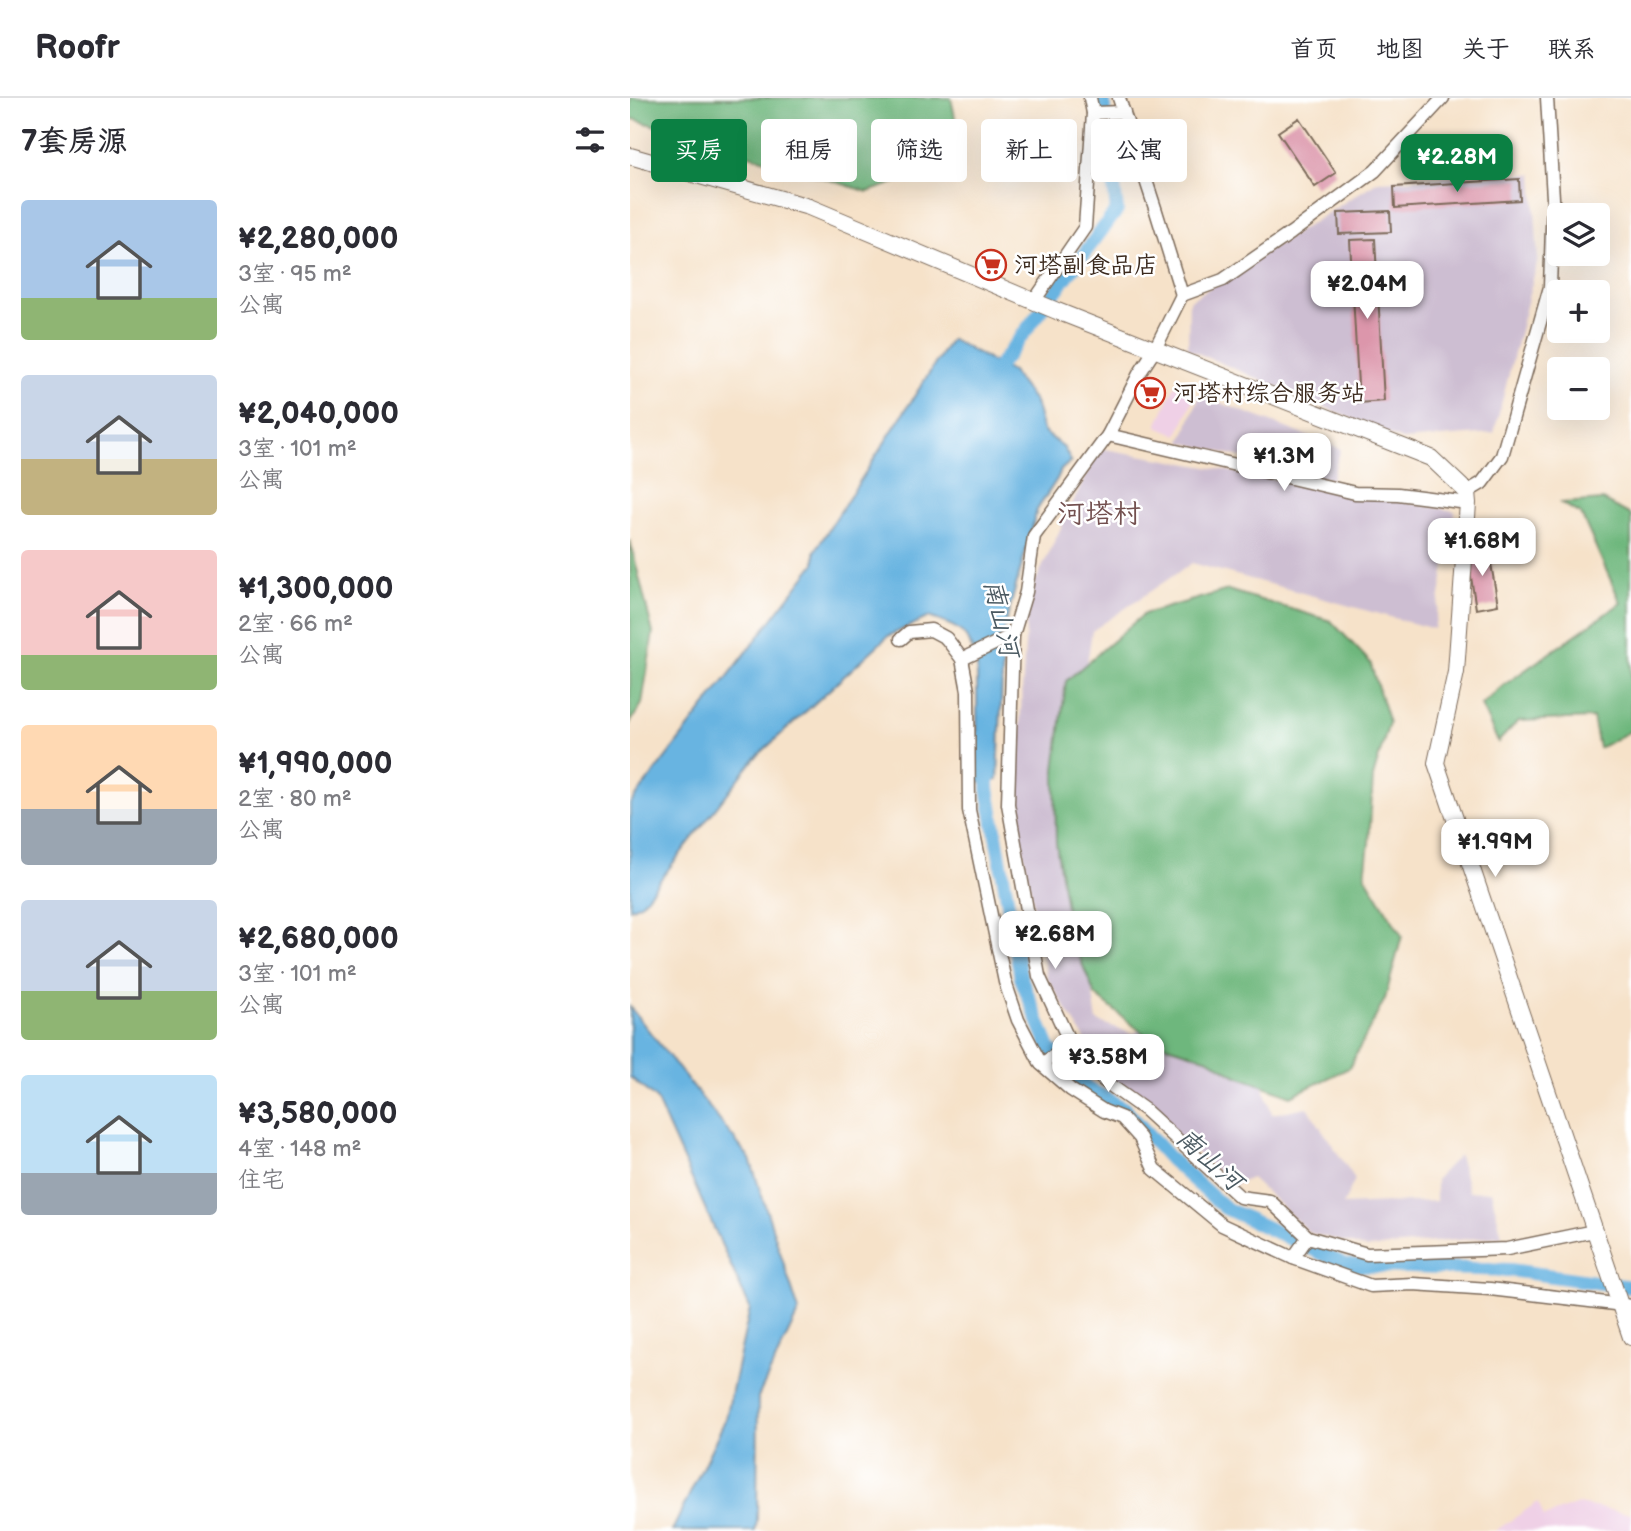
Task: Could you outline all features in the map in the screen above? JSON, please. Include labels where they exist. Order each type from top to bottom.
[{"type":"street","points":[[1035,302],[1085,227],[1093,113],[1090,98]]},
{"type":"street","points":[[1119,98],[1182,295]]},
{"type":"street","points":[[1443,98],[1375,171],[1223,280],[1182,295],[1108,435],[1034,536],[1026,592],[1013,635],[1008,804],[1039,976],[1071,1045],[1103,1080],[1145,1110],[1240,1197],[1270,1201],[1308,1237],[1367,1254],[1507,1249],[1594,1231]]},
{"type":"street","points":[[1547,98],[1553,198],[1550,286],[1502,456],[1468,498],[1456,672],[1436,763],[1594,1231],[1605,1262],[1626,1305],[1631,1336]]},
{"type":"street","points":[[1093,113],[1124,112]]},
{"type":"street","points":[[630,156],[809,207],[1057,312],[1431,458],[1468,498]]},
{"type":"street","points":[[1108,435],[1355,493],[1468,498]]},
{"type":"street","points":[[901,639],[909,632],[931,629],[946,638],[962,659],[968,691],[969,810],[1005,982],[1018,1020],[1041,1064],[1071,1090],[1104,1111],[1122,1118],[1140,1138],[1154,1170],[1222,1225],[1293,1258],[1371,1286],[1413,1284],[1490,1289],[1626,1305]]},
{"type":"street","points":[[962,659],[1013,635]]},
{"type":"street","points":[[1041,1064],[1071,1045]]},
{"type":"street","points":[[1293,1258],[1308,1237]]},
{"type":"shaded area","points":[[1533,174],[1538,259],[1494,433],[1402,440],[1188,349],[1189,301],[1378,181]]},
{"type":"shaded area","points":[[1175,385],[1196,393],[1178,435],[1157,426]]},
{"type":"shaded area","points":[[1200,395],[1341,449],[1331,480],[1181,442]]},
{"type":"shaded area","points":[[1099,448],[1455,511],[1434,629],[1192,563],[1092,631],[1065,806],[1097,1021],[1133,1034],[1170,1013],[1261,1080],[1272,1114],[1307,1107],[1355,1179],[1343,1205],[1436,1201],[1436,1179],[1459,1155],[1469,1192],[1491,1191],[1502,1236],[1367,1248],[1310,1233],[1251,1178],[1234,1185],[1108,1076],[1047,978],[1015,806],[1028,597]]},
{"type":"shaded area","points":[[1538,1502],[1544,1517],[1578,1504],[1631,1514],[1631,1531],[1495,1531]]},
{"type":"green space","points":[[630,98],[951,98],[955,119],[871,119],[871,182],[897,182],[868,192],[836,182],[857,182],[857,119],[761,119],[761,159],[747,154],[747,119],[651,119],[651,125],[630,118]]},
{"type":"green space","points":[[1603,500],[1631,515],[1631,731],[1599,748],[1593,718],[1518,721],[1498,742],[1481,705],[1504,685],[1621,603],[1581,514],[1561,503]]},
{"type":"green space","points":[[630,540],[653,633],[642,704],[630,723]]},
{"type":"green space","points":[[1228,590],[1331,621],[1370,662],[1389,723],[1373,777],[1365,876],[1402,936],[1385,999],[1349,1068],[1291,1096],[1235,1075],[1209,1059],[1153,1041],[1095,995],[1070,934],[1056,843],[1055,770],[1066,681],[1144,614]]},
{"type":"water","points":[[951,339],[1012,372],[1035,402],[1043,431],[1064,448],[1071,461],[1061,470],[1037,510],[1004,629],[998,780],[977,782],[977,663],[973,651],[961,631],[929,617],[888,636],[755,758],[642,903],[630,909],[630,804],[815,563],[815,551]]},
{"type":"water","points":[[630,1007],[750,1159],[799,1311],[758,1397],[755,1531],[672,1531],[726,1418],[750,1308],[656,1099],[630,1077]]},
{"type":"building","points":[[1299,118],[1336,173],[1315,187],[1278,132]]},
{"type":"building","points":[[1519,179],[1520,200],[1395,208],[1394,187]]},
{"type":"building","points":[[1390,211],[1391,232],[1339,234],[1338,213]]},
{"type":"building","points":[[1375,239],[1384,401],[1359,403],[1350,240]]},
{"type":"building","points":[[1488,546],[1498,605],[1476,609],[1469,564],[1471,547]]},
{"type":"waterway","points":[[990,378],[1117,210],[1103,98]]},
{"type":"waterway","name":"南山河","points":[[988,762],[988,789],[1021,978],[1049,1048],[1084,1086],[1125,1109],[1171,1160],[1225,1208],[1346,1265],[1510,1270],[1631,1287]]},
{"type":"place","name":"河塔副食品店","points":[[991,265]]},
{"type":"place","name":"河塔村综合服务站","points":[[1150,393]]},
{"type":"district","name":"河塔村","points":[[1099,513]]}]
